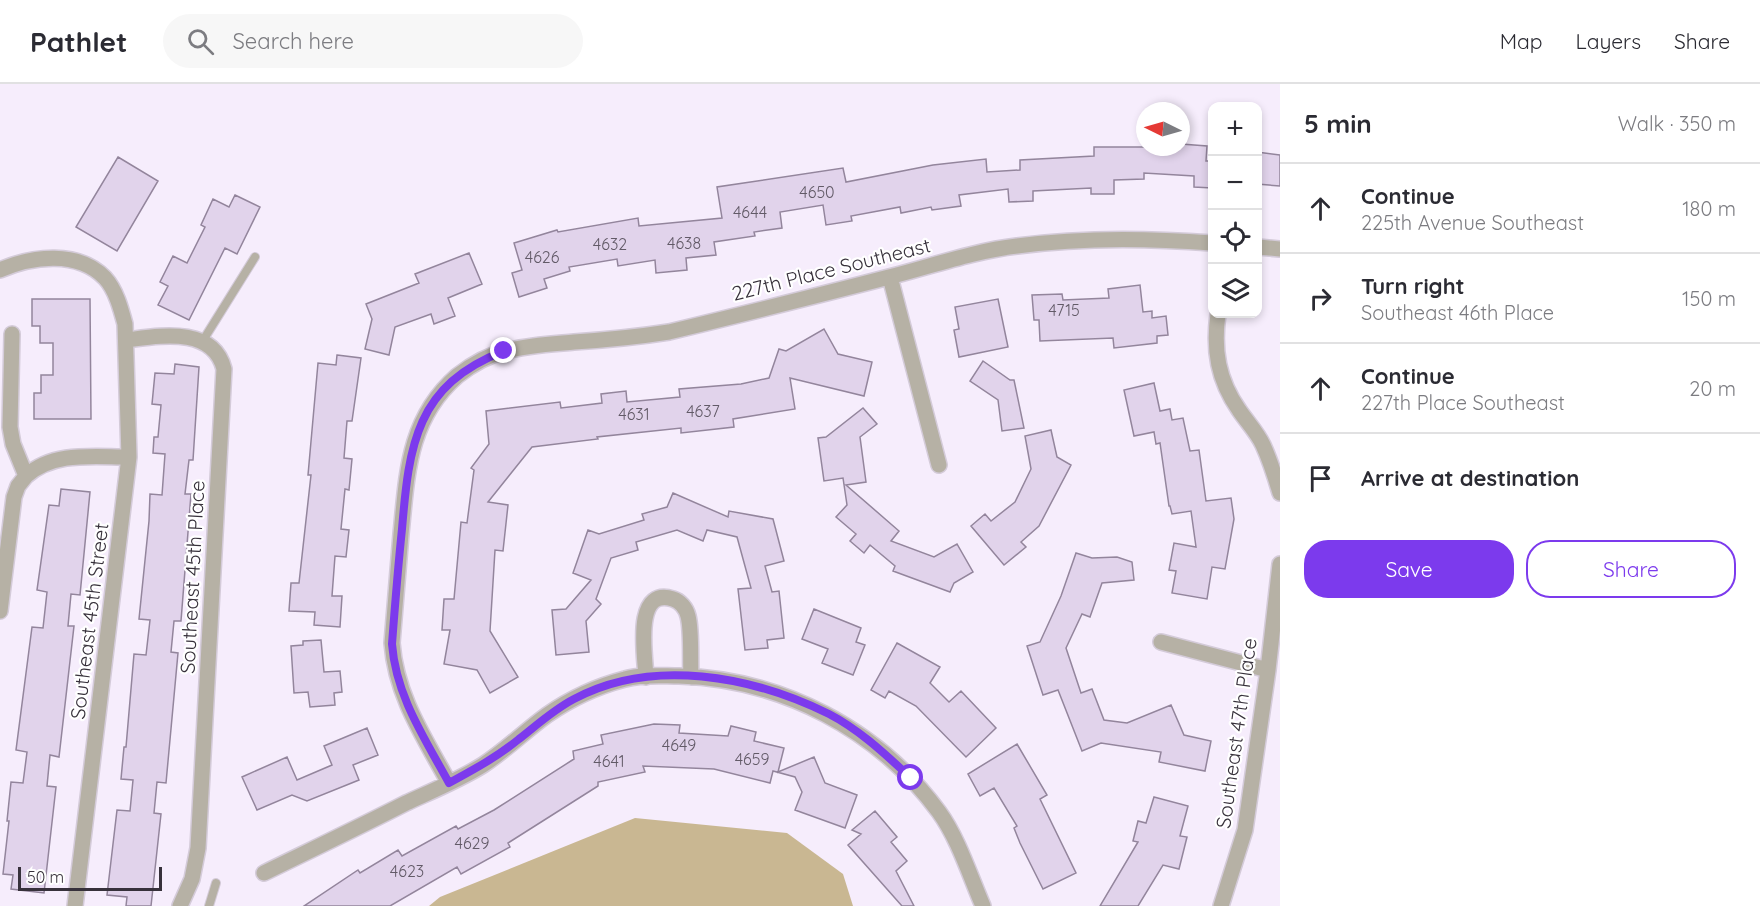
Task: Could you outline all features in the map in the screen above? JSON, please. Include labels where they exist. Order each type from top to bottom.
[{"type":"street","name":"227th Place Southeast","points":[[449,783],[405,703],[393,664],[392,644],[407,472],[413,442],[422,420],[435,399],[464,370],[504,351],[529,346],[669,332],[974,254],[1017,246],[1076,240],[1143,238],[1208,243]]},
{"type":"street","points":[[1262,247],[1280,249]]},
{"type":"street","name":"Southeast 45th Street","points":[[0,270],[25,261],[44,259],[65,259],[92,268],[105,278],[112,288],[125,324],[129,457],[75,906]]},
{"type":"street","points":[[890,277],[939,465]]},
{"type":"street","points":[[1217,318],[1214,338],[1217,360],[1226,387],[1262,443],[1280,493]]},
{"type":"street","points":[[12,334],[10,427],[13,444],[26,476]]},
{"type":"street","points":[[126,340],[179,335],[202,342]]},
{"type":"street","name":"Southeast 45th Place","points":[[183,903],[192,879],[198,848],[225,383],[222,362],[215,352],[202,342]]},
{"type":"street","points":[[0,611],[14,497],[18,486],[26,476],[38,465],[53,460],[129,457]]},
{"type":"street","name":"Southeast 47th Place","points":[[1221,906],[1245,830],[1268,669],[1280,564]]},
{"type":"street","points":[[646,677],[643,622],[646,610],[653,602],[663,597],[674,599],[682,604],[688,615],[691,677]]},
{"type":"street","points":[[1161,642],[1268,669]]},
{"type":"street","points":[[264,873],[482,765],[518,740],[547,715],[574,699],[627,678],[705,677],[779,693],[830,715],[875,745],[911,778],[940,813],[983,906]]},
{"type":"lane","points":[[202,342],[255,257]]},
{"type":"lane","points":[[209,906],[216,884]]},
{"type":"shaded area","points":[[635,818],[787,833],[843,874],[853,906],[429,906],[440,897]]},
{"type":"building","points":[[1190,145],[1207,146],[1208,188],[1194,187],[1194,176],[1144,173],[1144,179],[1114,180],[1114,194],[1091,194],[1091,188],[1033,191],[1033,201],[1009,202],[1008,189],[959,195],[961,206],[932,210],[931,207],[901,213],[900,207],[851,216],[852,221],[826,225],[823,205],[780,212],[782,228],[754,232],[755,236],[714,242],[716,255],[686,258],[687,270],[656,273],[655,260],[618,266],[617,259],[569,267],[570,271],[544,279],[547,288],[519,297],[512,273],[522,270],[514,243],[557,230],[558,232],[638,218],[639,226],[722,218],[717,187],[843,168],[846,182],[933,165],[986,159],[987,172],[1020,170],[1020,160],[1094,156],[1094,147],[1136,147],[1136,156],[1190,156]]},
{"type":"building","points":[[1262,153],[1280,155],[1280,186],[1262,184]]},
{"type":"building","points":[[118,157],[158,181],[117,251],[76,227]]},
{"type":"building","points":[[235,195],[260,207],[237,254],[225,248],[189,320],[158,305],[168,286],[160,282],[173,256],[187,263],[205,227],[201,225],[213,199],[229,207]]},
{"type":"building","points":[[469,253],[482,284],[448,298],[455,316],[434,324],[431,314],[395,327],[389,355],[365,349],[372,319],[366,304],[419,283],[415,274]]},
{"type":"building","points":[[1140,285],[1143,312],[1152,311],[1152,318],[1166,316],[1168,335],[1157,336],[1157,343],[1114,348],[1113,338],[1040,341],[1039,320],[1034,320],[1032,295],[1062,294],[1063,300],[1109,298],[1108,289]]},
{"type":"building","points":[[32,299],[90,299],[91,419],[34,419],[34,393],[41,393],[41,375],[53,375],[53,343],[40,343],[40,326],[32,326]]},
{"type":"building","points":[[998,299],[1008,347],[959,357],[954,330],[959,329],[955,307]]},
{"type":"building","points":[[824,329],[838,354],[872,362],[864,396],[790,378],[795,409],[733,419],[734,427],[681,433],[681,428],[532,447],[488,502],[508,505],[503,551],[495,550],[490,631],[518,677],[490,693],[477,670],[444,664],[450,630],[442,630],[444,599],[454,599],[461,522],[467,523],[474,470],[471,468],[489,444],[486,411],[560,402],[561,408],[602,403],[601,394],[626,391],[627,402],[680,397],[679,389],[741,384],[769,378],[779,349],[786,351]]},
{"type":"building","points":[[337,355],[361,358],[352,421],[347,421],[344,458],[352,459],[349,490],[345,489],[341,529],[349,530],[346,557],[335,556],[332,596],[342,596],[340,627],[314,625],[315,612],[289,611],[291,583],[299,583],[311,475],[308,475],[318,363],[336,365]]},
{"type":"building","points":[[983,361],[1010,380],[1014,380],[1024,428],[1002,431],[998,400],[970,381]]},
{"type":"building","points":[[175,364],[199,367],[193,460],[189,460],[185,494],[191,494],[181,621],[174,621],[171,652],[178,653],[166,783],[157,782],[154,813],[161,814],[151,906],[126,906],[127,897],[107,895],[117,810],[130,811],[133,780],[121,779],[134,654],[146,655],[150,620],[139,619],[150,494],[162,495],[165,454],[153,453],[154,437],[158,437],[161,405],[152,404],[155,373],[174,374]]},
{"type":"building","points":[[1154,383],[1160,411],[1170,409],[1172,420],[1183,418],[1190,451],[1199,450],[1206,501],[1231,498],[1234,519],[1225,569],[1212,567],[1207,599],[1172,593],[1176,571],[1169,570],[1174,543],[1196,547],[1191,511],[1172,514],[1160,443],[1156,444],[1154,432],[1134,436],[1124,390]]},
{"type":"building","points":[[863,408],[877,424],[860,437],[866,482],[846,485],[899,531],[891,541],[934,557],[957,544],[973,572],[954,583],[950,592],[893,571],[895,566],[870,545],[864,553],[850,541],[856,534],[836,517],[847,505],[843,478],[824,481],[818,438],[826,437]]},
{"type":"building","points":[[1051,430],[1057,457],[1071,465],[1039,526],[1021,542],[1026,547],[1004,565],[971,526],[985,514],[991,521],[1015,502],[1031,469],[1025,436]]},
{"type":"building","points":[[61,489],[90,492],[80,595],[71,594],[68,626],[74,626],[59,757],[50,755],[47,786],[56,787],[44,893],[11,889],[13,875],[3,874],[11,782],[23,783],[27,752],[16,750],[32,627],[43,628],[47,592],[37,590],[49,505],[59,506]]},
{"type":"building","points":[[673,493],[728,517],[729,511],[773,519],[784,561],[765,566],[772,592],[779,591],[784,638],[767,640],[768,648],[745,650],[738,589],[751,588],[737,537],[707,530],[703,541],[677,530],[636,542],[638,550],[611,558],[596,599],[601,604],[586,621],[589,652],[556,655],[552,610],[566,609],[591,580],[573,573],[588,530],[599,534],[644,520],[642,514],[667,507]]},
{"type":"building","points":[[1076,553],[1092,558],[1117,557],[1132,562],[1134,580],[1102,583],[1090,617],[1082,614],[1066,648],[1081,693],[1092,689],[1104,720],[1127,723],[1171,705],[1184,735],[1211,741],[1205,771],[1159,762],[1161,752],[1101,743],[1082,751],[1058,690],[1043,695],[1027,646],[1040,642],[1061,596]]},
{"type":"building","points":[[814,609],[861,628],[856,642],[865,645],[853,675],[822,663],[828,649],[802,639]]},
{"type":"building","points":[[321,640],[324,672],[340,671],[342,692],[334,693],[335,705],[310,707],[308,692],[294,693],[291,646],[303,645],[303,641]]},
{"type":"building","points":[[897,643],[940,667],[930,683],[949,702],[961,691],[996,728],[966,757],[916,706],[889,691],[885,698],[871,690]]},
{"type":"building","points":[[654,724],[680,725],[679,733],[728,736],[731,726],[756,732],[754,741],[784,748],[778,772],[814,757],[825,783],[857,795],[845,828],[795,810],[802,792],[795,777],[773,771],[770,783],[714,769],[643,766],[645,772],[598,782],[598,786],[508,843],[510,847],[461,874],[457,867],[390,906],[304,906],[358,870],[360,873],[398,850],[402,856],[456,826],[458,829],[494,810],[574,759],[573,751],[603,744],[601,735]]},
{"type":"building","points":[[367,728],[378,755],[353,765],[359,780],[307,801],[292,795],[257,810],[242,777],[287,757],[297,780],[332,765],[324,746]]},
{"type":"building","points":[[1017,744],[1047,795],[1040,799],[1076,873],[1043,889],[1020,843],[1014,828],[1017,826],[994,788],[980,796],[968,774]]},
{"type":"building","points":[[1154,797],[1188,806],[1180,836],[1187,837],[1179,869],[1163,865],[1138,906],[1100,906],[1138,842],[1133,841],[1138,821],[1146,823]]},
{"type":"building","points":[[875,811],[897,837],[891,842],[907,861],[896,871],[914,906],[902,906],[848,845],[861,834],[852,830]]},
{"type":"route","points":[[504,351],[464,370],[435,399],[422,420],[413,442],[407,472],[392,644],[393,664],[405,703],[449,783],[482,765],[518,740],[547,715],[574,699],[627,678],[658,676],[705,677],[779,693],[830,715],[875,745],[911,778]]}]
